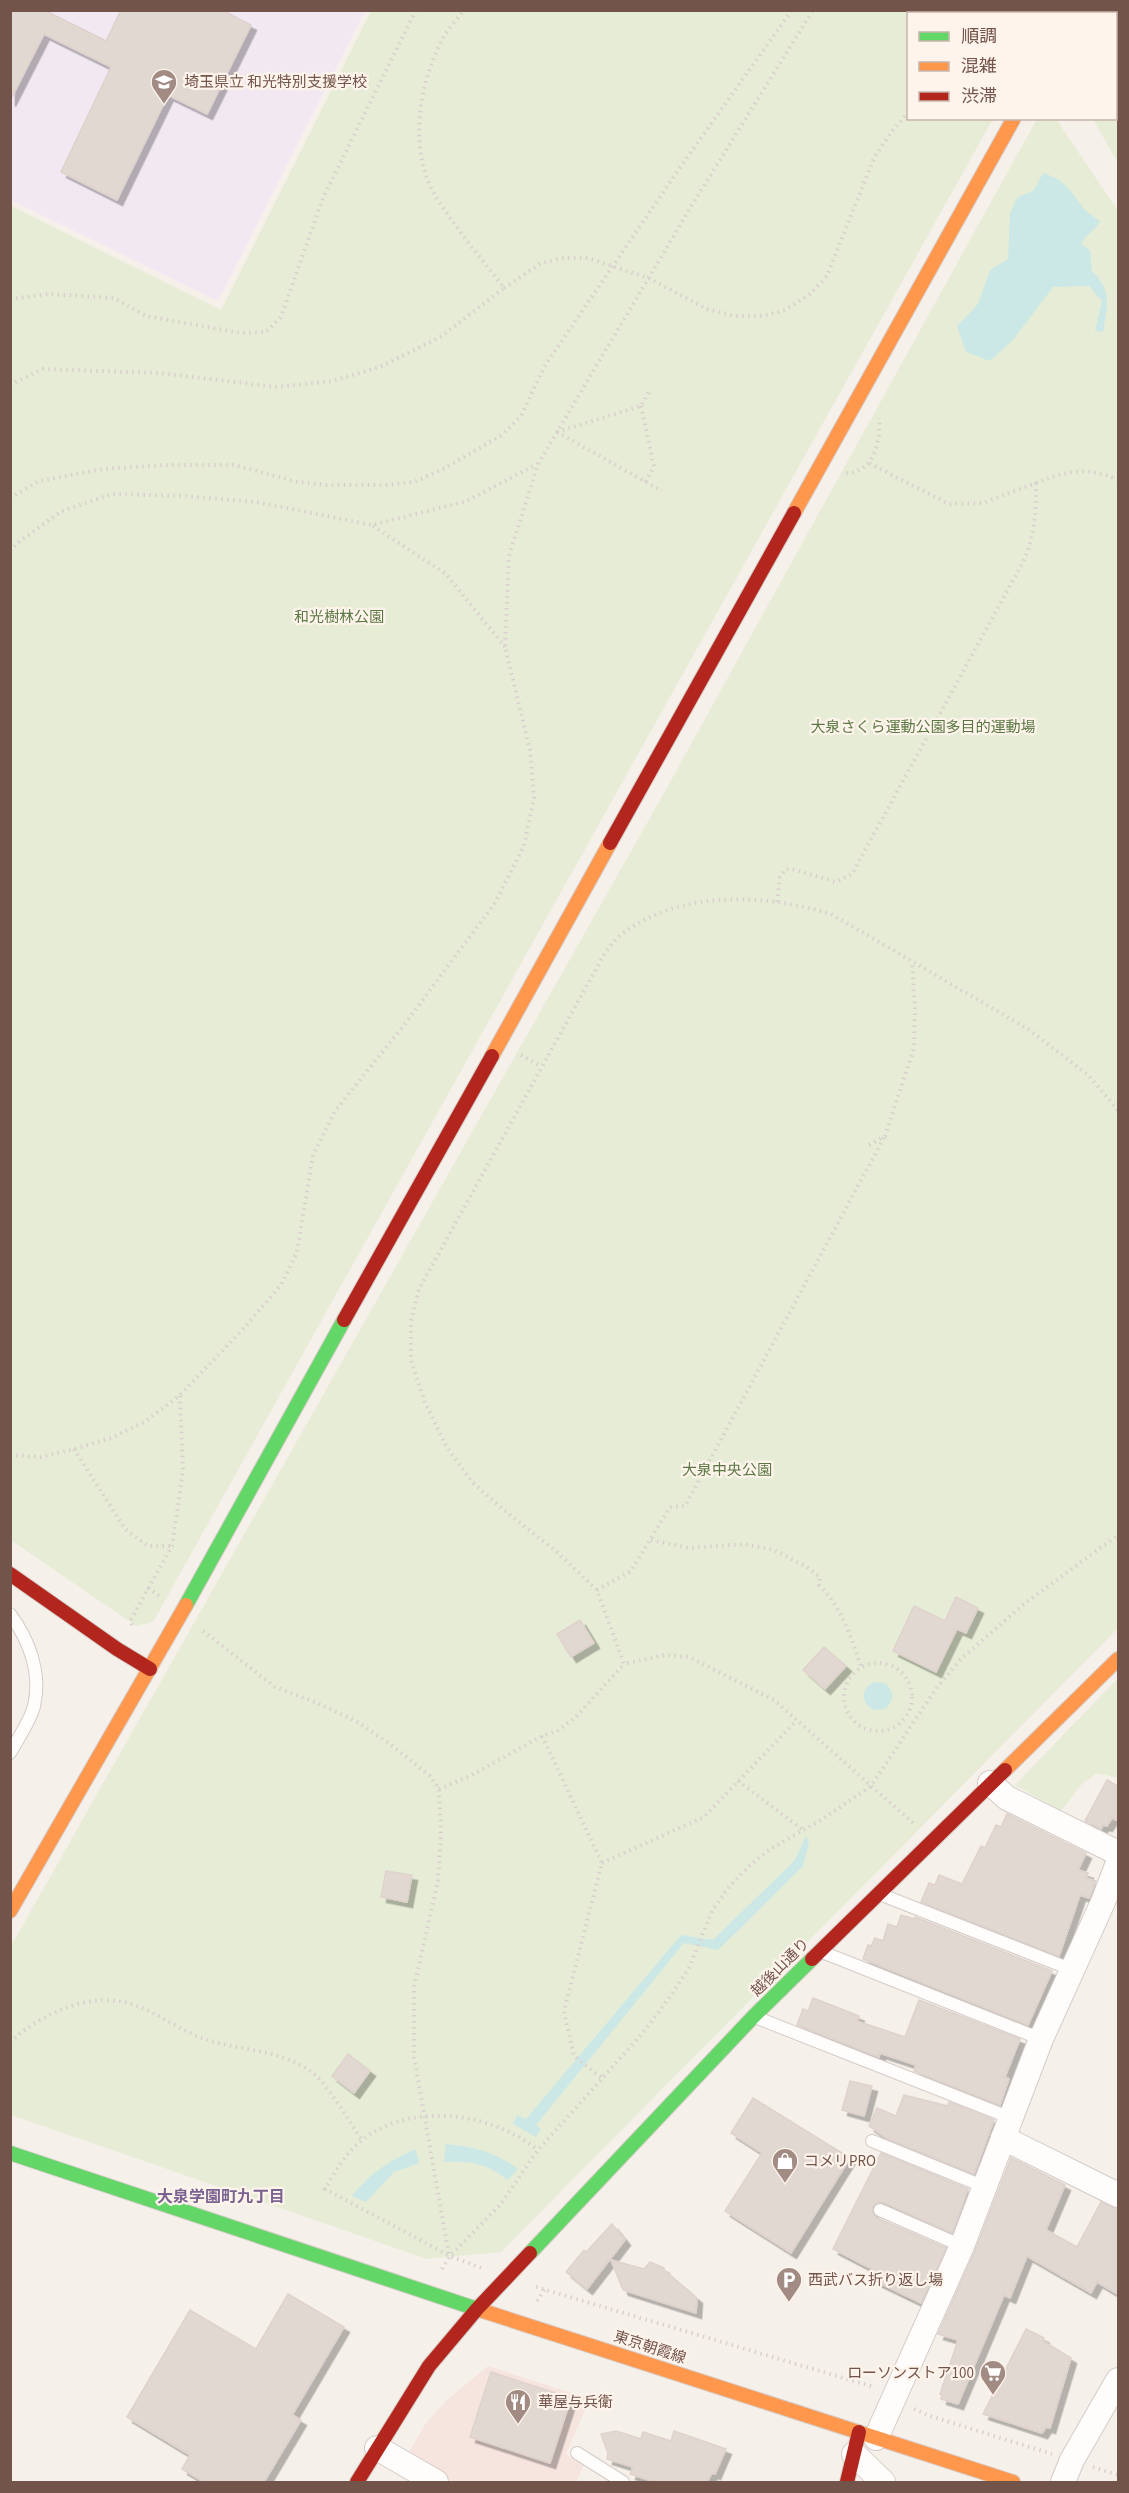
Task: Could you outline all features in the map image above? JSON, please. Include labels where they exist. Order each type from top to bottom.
[{"type":"street","points":[[10,1911],[182,1612],[1013,120]]},
{"type":"street","points":[[10,1574],[117,1649],[150,1669]]},
{"type":"street","name":"越後山通り","points":[[477,2309],[754,2016],[1119,1659]]},
{"type":"street","points":[[990,1783],[1007,1798],[1119,1853]]},
{"type":"street","points":[[847,2482],[863,2441],[896,2394],[962,2246],[1041,2039],[1119,1863]]},
{"type":"street","points":[[1007,2128],[1077,2173],[1119,2195]]},
{"type":"street","name":"東京朝霞線","points":[[10,2153],[863,2441],[1013,2482]]},
{"type":"street","points":[[357,2482],[429,2366],[477,2309]]},
{"type":"street","points":[[1063,2482],[1072,2460],[1119,2380]]},
{"type":"street","points":[[863,2441],[883,2482]]},
{"type":"street","points":[[377,2448],[436,2482]]},
{"type":"lane","points":[[10,1614],[25,1637],[33,1656],[36,1684],[34,1707],[10,1752]]},
{"type":"lane","points":[[878,1893],[1073,1970]]},
{"type":"lane","points":[[820,1951],[1041,2039]]},
{"type":"lane","points":[[754,2016],[1007,2128]]},
{"type":"lane","points":[[872,2140],[985,2187]]},
{"type":"lane","points":[[880,2210],[962,2246]]},
{"type":"lane","points":[[577,2453],[623,2482]]},
{"type":"path","points":[[10,300],[48,294],[114,298],[146,316],[240,333],[266,332],[281,317],[324,198],[416,10]]},
{"type":"path","points":[[464,10],[442,38],[424,80],[420,124],[422,166],[434,195],[504,288]]},
{"type":"path","points":[[10,498],[39,481],[103,469],[165,465],[234,465],[298,482],[326,485],[388,485],[414,482],[445,468],[502,435],[521,416],[544,367],[792,10]]},
{"type":"path","points":[[10,1455],[41,1456],[74,1449],[111,1437],[146,1421],[180,1395],[243,1329],[281,1285],[297,1252],[313,1155],[334,1111],[404,1025],[495,903],[524,846],[534,798],[530,750],[506,647],[509,556],[538,464],[648,278],[813,10]]},
{"type":"path","points":[[10,385],[43,369],[159,373],[277,387],[332,381],[380,366],[442,336],[504,288],[540,264],[561,258],[588,258],[613,266],[648,278],[707,309],[734,316],[762,316],[785,310],[809,295],[827,276],[874,158],[892,131],[907,114]]},
{"type":"path","points":[[645,482],[654,467],[641,406],[650,390]]},
{"type":"path","points":[[557,432],[641,406]]},
{"type":"path","points":[[557,432],[662,491]]},
{"type":"path","points":[[869,463],[949,504],[983,503],[1060,473],[1075,470],[1119,480]]},
{"type":"path","points":[[372,525],[467,501],[538,464]]},
{"type":"path","points":[[777,902],[780,877],[786,869],[836,882],[852,874],[1031,545],[1036,523],[1036,483]]},
{"type":"path","points":[[10,551],[20,541],[62,512],[112,494],[184,496],[256,502],[372,525],[446,574],[506,647]]},
{"type":"path","points":[[624,1664],[597,1590],[556,1551],[472,1482],[446,1446],[425,1402],[411,1361],[411,1321],[419,1289],[606,951],[624,932],[655,914],[733,898],[804,906],[831,914],[1028,1029],[1062,1052],[1088,1075],[1119,1110]]},
{"type":"path","points":[[597,1590],[631,1571],[670,1507],[685,1506],[885,1136],[914,1048],[915,1007],[912,962]]},
{"type":"path","points":[[868,1145],[885,1136]]},
{"type":"path","points":[[130,1621],[172,1546],[183,1471],[180,1395]]},
{"type":"path","points":[[74,1449],[125,1529],[148,1546],[172,1546]]},
{"type":"path","points":[[450,2256],[500,2205],[538,2150],[641,2035],[670,1997],[688,1968],[712,1911],[728,1888],[770,1849],[871,1786],[935,1690],[960,1660],[1024,1604],[1119,1535]]},
{"type":"path","points":[[651,1540],[689,1548],[744,1544],[774,1550],[807,1566],[820,1577],[819,1585],[829,1594],[852,1639],[861,1667]]},
{"type":"path","points":[[182,1612],[228,1652],[274,1687],[315,1702],[356,1721],[390,1744],[430,1776],[439,1789],[441,1834],[438,1881],[418,1965],[413,1999],[414,2057],[450,2256]]},
{"type":"path","points":[[439,1789],[470,1776],[542,1736],[557,1731],[576,1717],[624,1664],[664,1654],[689,1657],[774,1700],[933,1840]]},
{"type":"path","points":[[876,1663],[886,1664],[903,1674],[909,1682],[911,1693],[911,1705],[906,1715],[899,1724],[878,1731],[858,1725],[846,1708],[845,1687],[849,1678],[861,1667],[876,1663]]},
{"type":"path","points":[[906,1715],[915,1720]]},
{"type":"path","points":[[602,1863],[704,1817],[797,1720]]},
{"type":"path","points":[[542,1736],[602,1863],[564,2011],[574,2056],[602,2078]]},
{"type":"path","points":[[738,1781],[803,1830]]},
{"type":"path","points":[[10,2042],[29,2025],[77,2003],[119,2001],[138,2006],[203,2039],[278,2056],[311,2071],[326,2087],[362,2140]]},
{"type":"path","points":[[450,2256],[325,2189],[340,2165],[362,2140],[391,2125],[425,2117],[464,2117],[486,2123],[506,2130],[538,2150]]},
{"type":"path","points":[[506,2278],[896,2394],[917,2411],[930,2416],[1119,2475]]},
{"type":"shaded area","name":"埼玉県立 和光特別支援学校","points":[[10,11],[365,11],[218,301],[11,200]]},
{"type":"shaded area","points":[[488,2366],[590,2399],[566,2454],[584,2465],[576,2482],[453,2482],[406,2457],[426,2423],[446,2401]]},
{"type":"green space","name":"和光樹林公園","points":[[371,11],[1054,11],[907,12],[907,120],[992,120],[153,1622],[136,1626],[11,1540],[11,206],[221,310]]},
{"type":"green space","points":[[1117,72],[1118,163],[1094,120],[1117,120]]},
{"type":"green space","name":"大泉中央公園","points":[[1036,120],[1057,120],[1118,211],[1118,1628],[501,2252],[427,2259],[11,2115],[11,1946],[659,802]]},
{"type":"green space","points":[[1118,1678],[1118,1778],[1097,1773],[1081,1785],[1061,1811],[1015,1785]]},
{"type":"water","points":[[1043,173],[1062,182],[1086,210],[1100,221],[1081,244],[1090,250],[1092,271],[1099,278],[1106,292],[1107,307],[1103,332],[1095,331],[1102,301],[1089,286],[1053,287],[1013,340],[990,361],[966,352],[957,326],[978,304],[990,270],[1008,259],[1010,213],[1017,198],[1034,190]]},
{"type":"water","points":[[878,1682],[888,1686],[892,1696],[888,1706],[878,1710],[868,1706],[864,1696],[868,1686]]},
{"type":"water","points":[[806,1836],[809,1842],[803,1866],[718,1950],[684,1943],[536,2125],[541,2129],[536,2137],[513,2124],[517,2115],[526,2119],[681,1935],[713,1940],[795,1860]]},
{"type":"water","points":[[446,2144],[484,2151],[518,2169],[508,2180],[478,2164],[444,2162]]},
{"type":"water","points":[[416,2149],[419,2163],[394,2172],[366,2202],[352,2196],[381,2168]]},
{"type":"building","points":[[10,10],[44,10],[106,41],[121,10],[222,10],[251,25],[207,114],[168,95],[117,200],[61,172],[111,67],[44,34],[10,101]]},
{"type":"building","points":[[956,1597],[978,1608],[966,1633],[957,1629],[936,1672],[893,1651],[914,1606],[945,1621]]},
{"type":"building","points":[[580,1620],[594,1643],[571,1657],[557,1634]]},
{"type":"building","points":[[824,1647],[846,1666],[825,1689],[803,1670]]},
{"type":"building","points":[[1107,1780],[1119,1787],[1119,1821],[1112,1818],[1107,1826],[1103,1825],[1101,1829],[1085,1821]]},
{"type":"building","points":[[1007,1814],[1086,1853],[1078,1870],[1088,1873],[1086,1878],[1096,1881],[1089,1898],[1080,1895],[1059,1956],[921,1902],[929,1883],[935,1885],[939,1875],[962,1884],[981,1846],[985,1848],[996,1825],[1001,1827]]},
{"type":"building","points":[[386,1871],[412,1875],[407,1902],[381,1897]]},
{"type":"building","points":[[901,1915],[914,1919],[915,1917],[1052,1971],[1028,2025],[863,1959],[868,1945],[871,1946],[875,1938],[883,1941],[888,1924],[897,1927]]},
{"type":"building","points":[[813,1998],[859,2016],[857,2021],[905,2037],[919,2000],[1020,2039],[1005,2077],[1009,2079],[1000,2105],[914,2071],[916,2065],[880,2053],[879,2057],[797,2025],[803,2009],[808,2011]]},
{"type":"building","points":[[348,2054],[370,2071],[354,2093],[332,2076]]},
{"type":"building","points":[[850,2081],[872,2086],[864,2116],[842,2110]]},
{"type":"building","points":[[904,2095],[948,2106],[949,2102],[994,2120],[974,2174],[888,2139],[869,2126],[877,2108],[896,2116]]},
{"type":"building","points":[[753,2098],[850,2158],[791,2253],[725,2211],[762,2153],[731,2133]]},
{"type":"building","points":[[881,2153],[968,2189],[952,2233],[883,2202],[876,2203],[872,2207],[873,2214],[877,2218],[946,2248],[921,2303],[867,2277],[872,2269],[833,2249]]},
{"type":"building","points":[[1011,2158],[1065,2185],[1046,2230],[1077,2247],[1101,2202],[1119,2209],[1119,2295],[1097,2282],[1091,2293],[1027,2256],[1010,2298],[1004,2295],[958,2404],[941,2399],[940,2394],[958,2340],[938,2334],[975,2251]]},
{"type":"building","points":[[612,2224],[625,2240],[587,2289],[566,2272],[584,2250],[586,2252]]},
{"type":"building","points":[[611,2260],[644,2269],[650,2262],[664,2268],[697,2298],[696,2313],[623,2290]]},
{"type":"building","points":[[288,2294],[344,2327],[292,2415],[301,2420],[264,2482],[204,2482],[182,2469],[190,2455],[127,2417],[190,2310],[256,2349]]},
{"type":"building","points":[[1026,2329],[1044,2338],[1043,2341],[1071,2358],[1050,2428],[1046,2427],[1042,2433],[983,2414]]},
{"type":"building","name":"華屋与兵衛","points":[[491,2372],[571,2398],[550,2463],[470,2437]]},
{"type":"building","points":[[616,2431],[641,2439],[643,2432],[671,2441],[674,2431],[726,2449],[715,2474],[712,2473],[707,2482],[655,2482],[630,2474],[633,2467],[607,2459],[608,2453],[601,2434]]},
{"type":"traffic: fast","points":[[186,1605],[344,1320]]},
{"type":"traffic: fast","points":[[530,2253],[754,2016],[812,1959]]},
{"type":"traffic: fast","points":[[10,2153],[483,2311]]},
{"type":"traffic: slow","points":[[794,513],[1013,120]]},
{"type":"traffic: slow","points":[[492,1056],[610,843]]},
{"type":"traffic: slow","points":[[10,1911],[186,1605]]},
{"type":"traffic: slow","points":[[1005,1770],[1118,1659]]},
{"type":"traffic: slow","points":[[483,2311],[1013,2482]]},
{"type":"traffic: jam","points":[[610,843],[794,513]]},
{"type":"traffic: jam","points":[[344,1320],[492,1056]]},
{"type":"traffic: jam","points":[[10,1574],[117,1649],[150,1669]]},
{"type":"traffic: jam","points":[[812,1959],[1005,1770]]},
{"type":"traffic: jam","points":[[357,2482],[429,2366],[477,2309],[530,2253]]},
{"type":"traffic: jam","points":[[847,2482],[859,2432]]},
{"type":"place","name":"埼玉県立 和光特別支援学校","points":[[164,105]]},
{"type":"place","name":"コメリPRO","points":[[785,2184]]},
{"type":"place","name":"西武バス折り返し場","points":[[789,2303]]},
{"type":"place","name":"ローソンストア100","points":[[993,2396]]},
{"type":"place","name":"華屋与兵衛","points":[[518,2425]]},
{"type":"district","name":"大泉学園町九丁目","points":[[221,2196]]},
{"type":"park label","name":"大泉さくら運動公園多目的運動場","points":[[923,727]]}]
